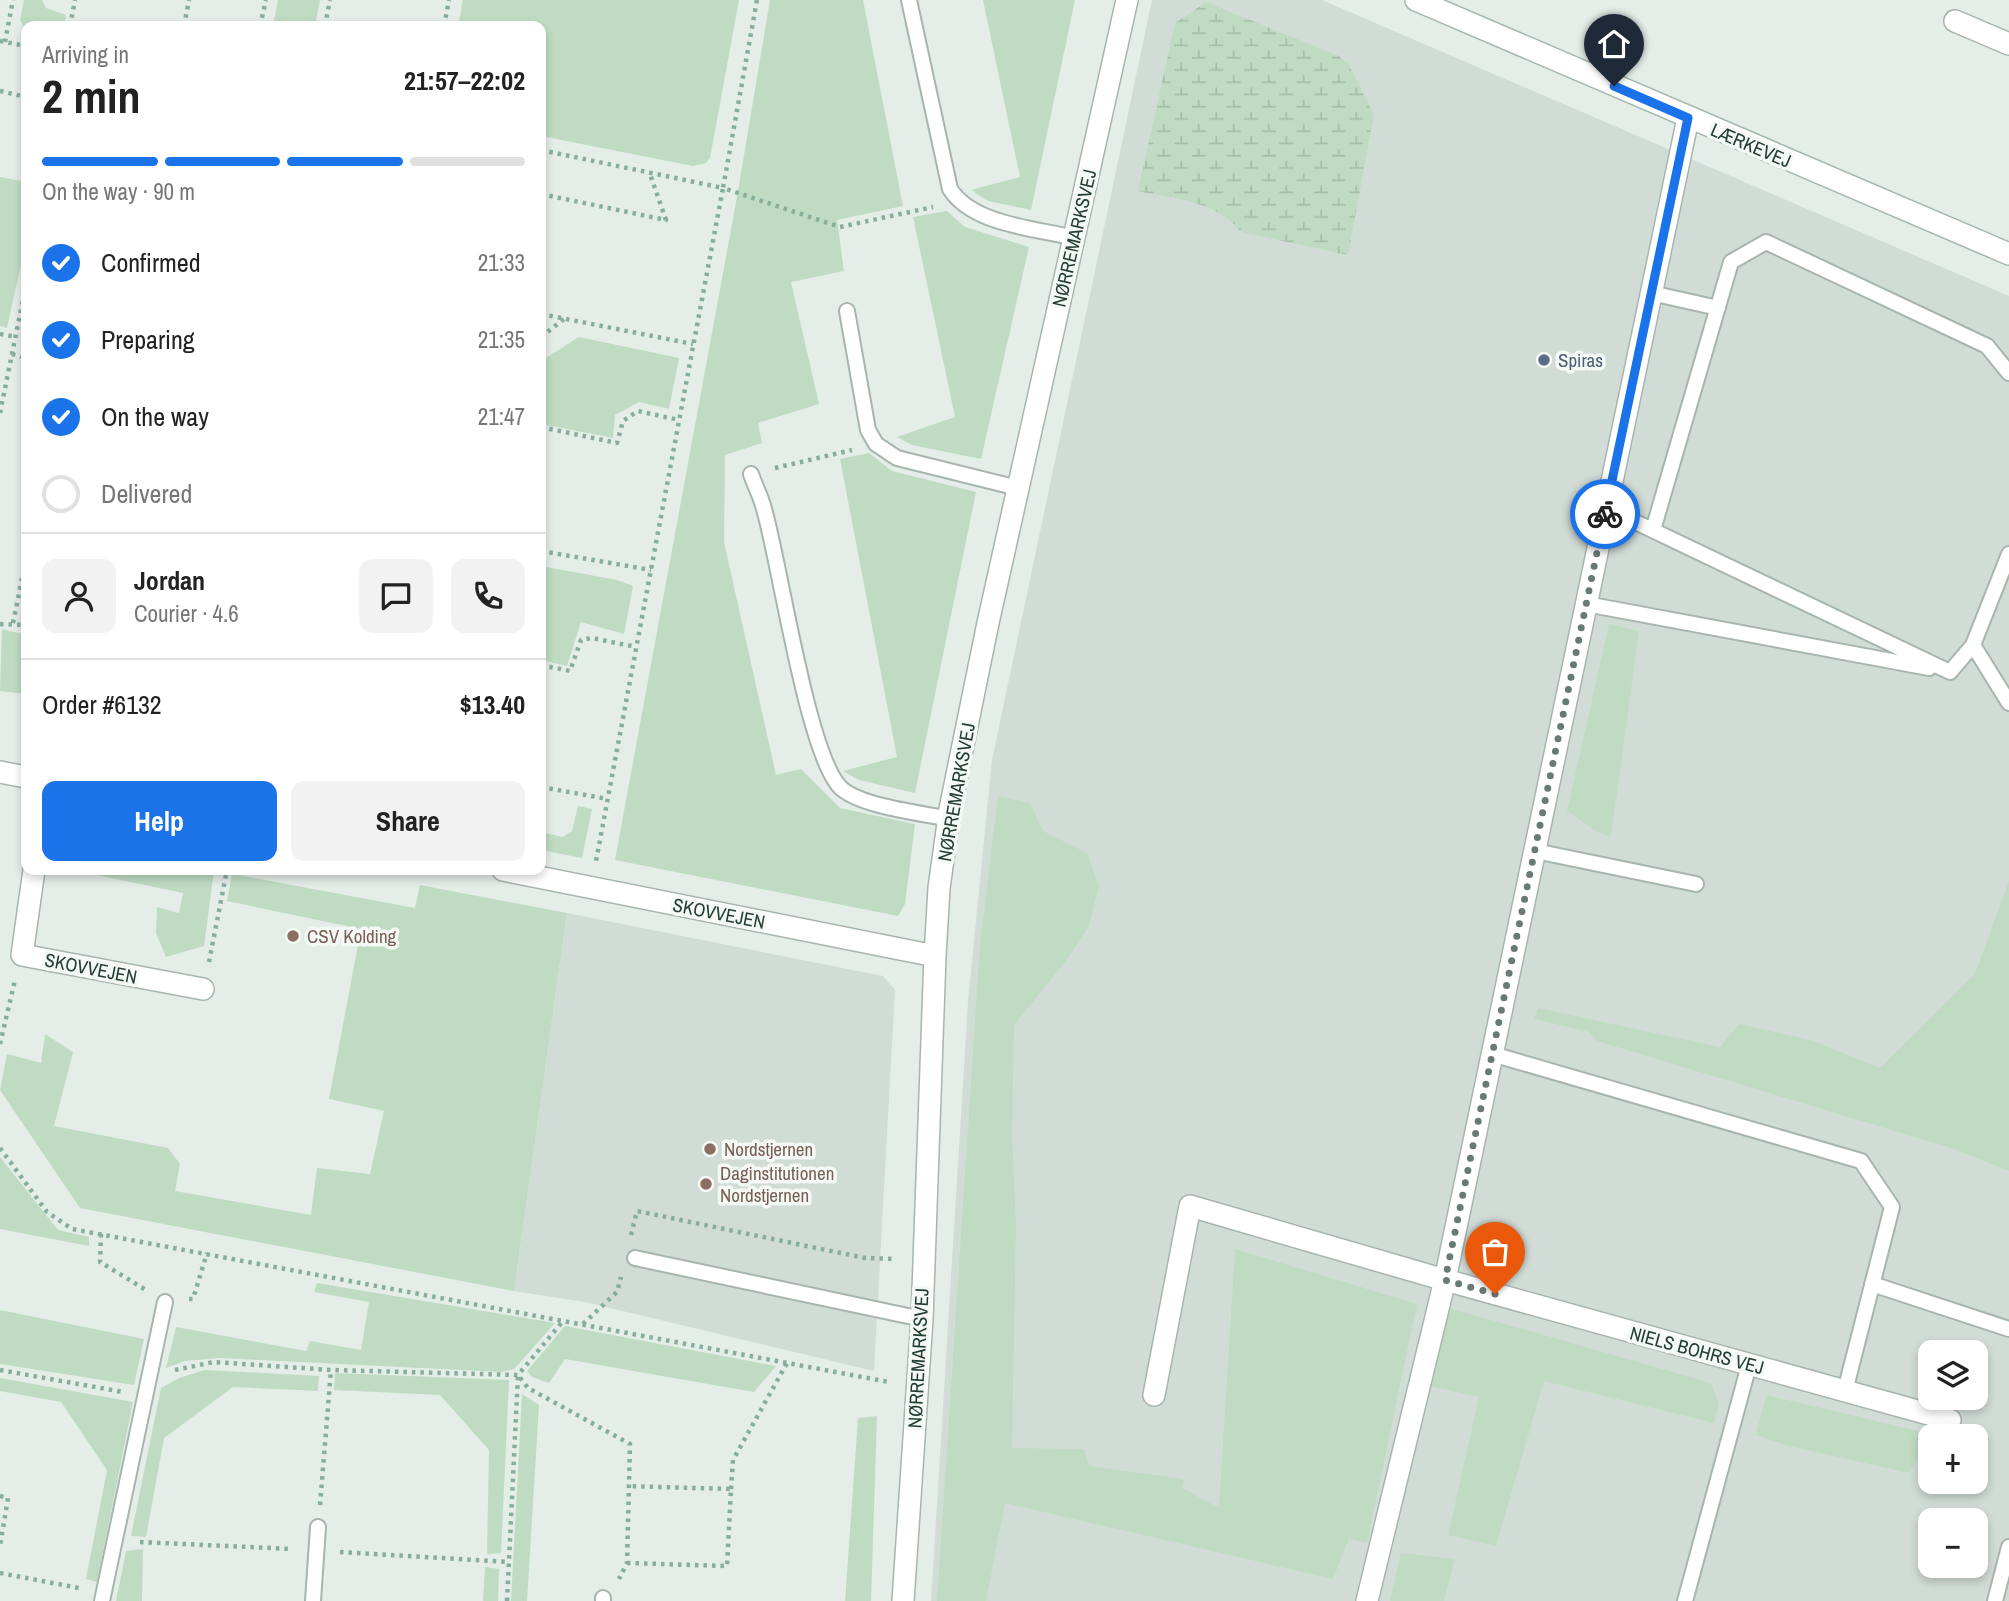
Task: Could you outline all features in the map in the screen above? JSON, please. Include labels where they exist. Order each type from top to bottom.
[{"type":"street","name":"NØRREMARKSVEJ","points":[[903,1601],[922,1319],[939,888],[949,819],[1018,488],[1127,0]]},
{"type":"street","name":"LÆRKEVEJ","points":[[1416,0],[2009,254]]},
{"type":"street","points":[[1955,21],[2009,44]]},
{"type":"street","points":[[1367,1601],[1445,1280],[1688,118]]},
{"type":"street","points":[[0,772],[21,776]]},
{"type":"street","name":"SKOVVEJEN","points":[[33,875],[22,955],[203,989]]},
{"type":"street","name":"SKOVVEJEN","points":[[528,875],[935,956]]},
{"type":"street","name":"NIELS BOHRS VEJ","points":[[1154,1395],[1190,1206],[1445,1280],[1950,1420]]},
{"type":"lane","points":[[909,0],[950,188],[958,202],[969,209],[996,218],[1074,237]]},
{"type":"lane","points":[[1653,530],[1731,262],[1766,242],[1987,346],[2009,373]]},
{"type":"lane","points":[[1651,293],[1718,308]]},
{"type":"lane","points":[[847,311],[867,430],[876,444],[897,458],[1018,488]]},
{"type":"lane","points":[[751,474],[764,508],[811,714],[831,777],[844,791],[866,800],[949,819]]},
{"type":"lane","points":[[1606,508],[1950,672]]},
{"type":"lane","points":[[1950,672],[1973,645],[2009,554]]},
{"type":"lane","points":[[1586,604],[1950,672]]},
{"type":"lane","points":[[1973,645],[2009,703]]},
{"type":"lane","points":[[1535,851],[1696,884]]},
{"type":"lane","points":[[1492,1054],[1861,1161],[1892,1207],[1844,1391]]},
{"type":"lane","points":[[635,1258],[922,1319]]},
{"type":"lane","points":[[1872,1284],[2009,1329]]},
{"type":"lane","points":[[103,1597],[165,1302]]},
{"type":"lane","points":[[1685,1601],[1749,1365]]},
{"type":"lane","points":[[313,1601],[318,1527]]},
{"type":"lane","points":[[1995,1601],[2009,1547]]},
{"type":"path","points":[[13,0],[2,41],[21,45]]},
{"type":"path","points":[[71,21],[75,0]]},
{"type":"path","points":[[185,21],[189,0]]},
{"type":"path","points":[[261,21],[266,0]]},
{"type":"path","points":[[326,21],[330,0]]},
{"type":"path","points":[[445,21],[449,0]]},
{"type":"path","points":[[593,888],[757,0]]},
{"type":"path","points":[[0,91],[21,96]]},
{"type":"path","points":[[546,151],[723,188],[840,227],[958,202]]},
{"type":"path","points":[[546,195],[666,220],[649,173]]},
{"type":"path","points":[[0,413],[21,311]]},
{"type":"path","points":[[546,315],[693,344]]},
{"type":"path","points":[[546,333],[564,319]]},
{"type":"path","points":[[0,334],[16,337]]},
{"type":"path","points":[[12,354],[21,357]]},
{"type":"path","points":[[546,428],[617,443],[623,421],[638,411],[679,420]]},
{"type":"path","points":[[751,474],[876,444]]},
{"type":"path","points":[[546,552],[651,570]]},
{"type":"path","points":[[13,623],[21,584]]},
{"type":"path","points":[[0,624],[21,624]]},
{"type":"path","points":[[546,666],[570,671],[581,640],[592,638],[636,647]]},
{"type":"path","points":[[546,788],[608,799]]},
{"type":"path","points":[[203,989],[226,875]]},
{"type":"path","points":[[0,1044],[22,955]]},
{"type":"path","points":[[0,1148],[47,1212],[72,1229],[917,1387]]},
{"type":"path","points":[[101,1234],[100,1262],[165,1302],[193,1298],[207,1253]]},
{"type":"path","points":[[507,1601],[518,1375],[564,1321]]},
{"type":"path","points":[[0,1370],[125,1392],[179,1367],[214,1362],[331,1370],[518,1375]]},
{"type":"path","points":[[627,1563],[727,1566],[733,1460],[788,1363]]},
{"type":"path","points":[[318,1527],[331,1370]]},
{"type":"path","points":[[518,1375],[528,1388],[630,1444],[627,1563],[621,1577],[603,1600]]},
{"type":"path","points":[[627,1486],[731,1489]]},
{"type":"path","points":[[0,1496],[8,1498],[0,1546]]},
{"type":"path","points":[[0,1573],[103,1597]]},
{"type":"shaded area","points":[[1152,0],[1322,0],[2009,296],[2009,1601],[931,1601],[968,1002],[992,760]]},
{"type":"shaded area","name":"Daginstitutionen Nordstjernen","points":[[567,913],[883,976],[895,990],[874,1371],[585,1302],[514,1291]]},
{"type":"green space","points":[[24,0],[42,0],[46,8],[66,15],[65,21],[20,20]]},
{"type":"green space","points":[[278,0],[320,0],[316,21],[274,21]]},
{"type":"green space","points":[[463,0],[739,0],[710,158],[706,163],[693,166],[546,137],[546,21],[459,21]]},
{"type":"green space","points":[[770,0],[863,0],[903,206],[837,220],[844,271],[791,282],[819,404],[758,423],[762,443],[725,455],[724,542],[776,775],[801,769],[840,808],[915,824],[905,904],[898,916],[615,860],[737,197]]},
{"type":"green space","points":[[983,0],[1075,0],[1031,210],[988,201],[971,190],[1020,177]]},
{"type":"green space","points":[[1206,2],[1337,55],[1348,63],[1374,115],[1348,255],[1241,232],[1220,214],[1208,208],[1180,199],[1138,191],[1175,23]]},
{"type":"green space","points":[[0,177],[21,181],[21,265],[7,328],[0,326]]},
{"type":"green space","points":[[947,211],[965,227],[1029,247],[981,459],[912,445],[897,437],[955,417],[913,217]]},
{"type":"green space","points":[[579,337],[679,358],[669,409],[639,402],[615,415],[613,438],[546,425],[546,358]]},
{"type":"green space","points":[[869,453],[892,471],[976,492],[915,793],[859,780],[843,771],[897,757],[840,459]]},
{"type":"green space","points":[[546,567],[617,580],[633,586],[624,634],[581,622],[567,666],[546,661]]},
{"type":"green space","points":[[1609,624],[1639,631],[1611,837],[1597,832],[1567,811]]},
{"type":"green space","points":[[2,629],[21,634],[21,693],[0,691]]},
{"type":"green space","points":[[998,796],[1030,803],[1043,831],[1087,853],[1099,886],[1089,926],[1066,961],[1014,1025],[1012,1134],[1016,1225],[1012,1448],[1084,1449],[1089,1466],[1184,1479],[1182,1488],[1219,1508],[1235,1249],[1417,1304],[1367,1543],[1349,1539],[1333,1579],[1005,1503],[986,1601],[937,1601],[980,945]]},
{"type":"green space","points":[[578,806],[592,809],[582,858],[546,851],[546,833],[563,837],[572,831]]},
{"type":"green space","points":[[97,875],[213,875],[204,946],[166,957],[156,933],[157,907],[179,913],[183,893]]},
{"type":"green space","points":[[232,875],[237,875],[415,908],[420,885],[567,913],[514,1291],[80,1208],[0,1090],[7,1054],[41,1063],[45,1034],[73,1052],[54,1126],[168,1148],[180,1164],[175,1191],[311,1215],[317,1168],[370,1174],[384,1111],[329,1099],[361,929],[227,901]]},
{"type":"green space","points":[[2009,881],[2009,1171],[1951,1148],[1597,1041],[1589,1032],[1534,1019],[1538,1008],[1720,1047],[1739,1024],[1814,1041],[1880,1068],[1975,974]]},
{"type":"green space","points":[[0,1157],[58,1230],[89,1237],[89,1246],[0,1229]]},
{"type":"green space","points":[[317,1283],[555,1323],[514,1369],[502,1372],[219,1358],[185,1361],[166,1368],[176,1327],[306,1351],[310,1341],[361,1350],[369,1302],[314,1292]]},
{"type":"green space","points":[[1446,1307],[1711,1383],[1719,1404],[1714,1423],[1544,1381],[1496,1546],[1448,1535],[1479,1397],[1430,1386]]},
{"type":"green space","points":[[0,1310],[144,1339],[134,1385],[0,1364]]},
{"type":"green space","points":[[565,1326],[776,1366],[754,1392],[565,1359],[549,1383],[532,1377],[527,1371]]},
{"type":"green space","points":[[205,1370],[319,1376],[318,1391],[233,1387],[164,1438],[146,1537],[131,1536],[161,1388],[179,1378]]},
{"type":"green space","points":[[335,1373],[509,1380],[501,1553],[487,1554],[489,1450],[440,1395],[334,1390]]},
{"type":"green space","points":[[0,1378],[133,1402],[97,1582],[86,1579],[107,1470],[61,1402],[0,1391]]},
{"type":"green space","points":[[522,1394],[539,1405],[527,1601],[511,1601]]},
{"type":"green space","points":[[1766,1395],[1918,1431],[1918,1457],[1909,1473],[1785,1445],[1756,1435]]},
{"type":"green space","points":[[877,1416],[871,1601],[845,1601],[858,1418]]},
{"type":"green space","points":[[143,1549],[142,1601],[116,1601],[126,1551]]},
{"type":"green space","points":[[1401,1553],[1455,1559],[1444,1601],[1390,1601]]},
{"type":"green space","points":[[485,1567],[499,1569],[498,1601],[483,1601]]},
{"type":"way so far","points":[[1495,1294],[1445,1280],[1605,514]]},
{"type":"place","name":"Spiras","points":[[1544,360]]},
{"type":"place","name":"CSV Kolding","points":[[293,936]]},
{"type":"place","name":"Nordstjernen","points":[[710,1149]]},
{"type":"place","name":"Daginstitutionen Nordstjernen","points":[[706,1184]]},
{"type":"route","points":[[1605,514],[1688,118],[1614,86]]}]
